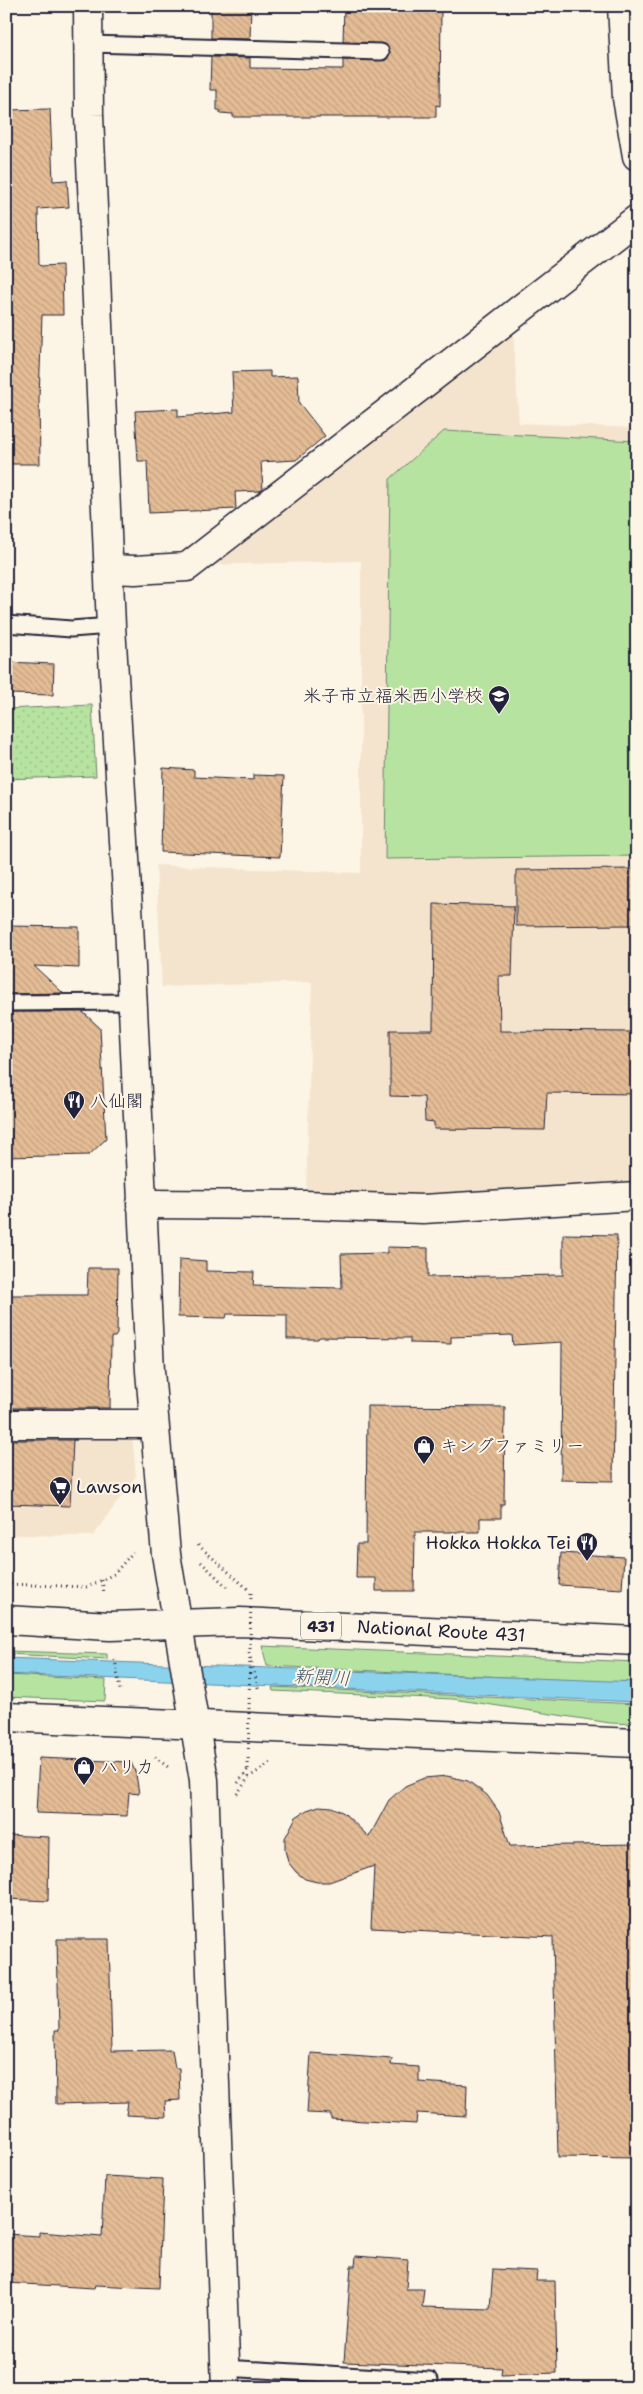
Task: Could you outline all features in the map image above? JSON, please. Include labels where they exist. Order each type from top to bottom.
[{"type":"main road","points":[[88,6],[89,115],[111,626],[153,1424],[166,1554],[204,1780],[225,2378]]},
{"type":"main road","points":[[622,6],[627,98],[637,156]]},
{"type":"main road","points":[[109,569],[187,568],[637,219]]},
{"type":"main road","points":[[141,1204],[305,1205],[423,1209],[637,1196]]},
{"type":"main road","points":[[6,1424],[153,1424]]},
{"type":"main road","name":"National Route 431","points":[[6,1620],[179,1630],[240,1622],[637,1641]]},
{"type":"main road","points":[[6,1717],[192,1715],[637,1743]]},
{"type":"lane","points":[[88,44],[381,52]]},
{"type":"lane","points":[[6,624],[71,629],[111,626]]},
{"type":"lane","points":[[6,1003],[132,1002]]},
{"type":"lane","points":[[225,2378],[430,2380]]},
{"type":"path","points":[[193,1541],[196,1548]]},
{"type":"path","points":[[6,1584],[88,1587],[114,1574],[124,1565],[136,1548]]},
{"type":"path","points":[[205,1549],[251,1592],[248,1770]]},
{"type":"path","points":[[198,1555],[201,1562],[231,1591]]},
{"type":"path","points":[[102,1580],[104,1593]]},
{"type":"path","points":[[247,1597],[254,1597]]},
{"type":"path","points":[[246,1642],[259,1691]]},
{"type":"path","points":[[115,1654],[120,1691]]},
{"type":"path","points":[[235,1800],[236,1795],[249,1777],[265,1765],[278,1759]]},
{"type":"shaded area","name":"米子市立福米西小学校","points":[[513,328],[519,423],[637,428],[637,1185],[548,1191],[432,1194],[306,1193],[312,982],[162,987],[156,865],[361,873],[361,561],[209,565]]},
{"type":"shaded area","name":"Lawson","points":[[6,1431],[132,1433],[136,1476],[93,1536],[6,1535]]},
{"type":"green space","points":[[444,431],[637,441],[637,856],[385,859],[390,479]]},
{"type":"green space","points":[[92,705],[96,776],[6,779],[6,709]]},
{"type":"green space","points":[[262,1646],[637,1662],[637,1683],[267,1666]]},
{"type":"green space","points":[[6,1651],[107,1654],[107,1659],[6,1654]]},
{"type":"green space","points":[[6,1675],[106,1680],[105,1701],[6,1697]]},
{"type":"green space","points":[[272,1687],[637,1704],[637,1724],[610,1723],[453,1699],[273,1691]]},
{"type":"water","name":"新開川","points":[[6,1658],[637,1682],[637,1702],[6,1674]]},
{"type":"building","points":[[211,6],[251,6],[250,39],[211,38]]},
{"type":"building","points":[[344,6],[441,6],[440,106],[436,105],[436,117],[233,117],[233,114],[220,113],[220,110],[217,110],[217,90],[210,90],[211,57],[250,58],[250,68],[343,69],[343,60],[386,60],[390,52],[385,44],[343,42]]},
{"type":"building","points":[[50,109],[53,181],[67,180],[69,207],[38,209],[39,264],[41,266],[62,265],[63,315],[42,315],[39,398],[40,464],[6,464],[6,110]]},
{"type":"building","points":[[270,371],[270,377],[298,376],[299,403],[325,436],[296,460],[261,462],[263,489],[260,491],[235,492],[236,509],[149,513],[147,461],[138,461],[135,411],[178,409],[178,417],[234,412],[232,372]]},
{"type":"building","points":[[6,662],[54,664],[53,695],[6,694]]},
{"type":"building","points":[[163,768],[194,770],[194,777],[253,780],[253,775],[284,776],[280,857],[161,852]]},
{"type":"building","points":[[635,869],[635,925],[516,926],[516,870]]},
{"type":"building","points":[[434,904],[514,906],[512,976],[499,976],[500,1031],[637,1032],[637,1094],[547,1093],[545,1130],[434,1129],[434,1122],[425,1121],[424,1097],[390,1096],[390,1030],[433,1030]]},
{"type":"building","points":[[6,926],[79,927],[79,968],[34,966],[63,993],[6,994]]},
{"type":"building","points":[[6,1012],[83,1012],[100,1028],[106,1139],[89,1155],[6,1157],[6,1093],[10,1092],[11,1023],[6,1023]]},
{"type":"building","points":[[563,1234],[617,1235],[613,1481],[561,1480],[562,1342],[513,1345],[512,1335],[451,1337],[451,1344],[410,1343],[410,1338],[319,1337],[318,1339],[287,1339],[287,1315],[227,1314],[226,1318],[178,1317],[179,1259],[206,1261],[206,1271],[254,1272],[253,1286],[342,1288],[341,1254],[387,1253],[387,1247],[428,1248],[428,1277],[563,1275]]},
{"type":"building","points":[[88,1268],[118,1268],[117,1334],[115,1337],[111,1337],[110,1408],[6,1408],[6,1295],[87,1295]]},
{"type":"building","points":[[367,1406],[505,1407],[504,1504],[501,1504],[501,1518],[480,1518],[480,1532],[415,1532],[414,1591],[376,1591],[376,1578],[356,1578],[357,1544],[366,1544]]},
{"type":"building","points":[[6,1440],[73,1440],[70,1506],[6,1504]]},
{"type":"building","points":[[561,1553],[624,1557],[622,1589],[559,1585]]},
{"type":"building","points":[[39,1758],[131,1762],[136,1774],[139,1794],[129,1793],[127,1816],[36,1813]]},
{"type":"building","points":[[447,1776],[468,1781],[487,1795],[499,1812],[510,1846],[637,1844],[637,2158],[558,2157],[553,1937],[371,1928],[374,1866],[329,1882],[317,1882],[305,1879],[288,1862],[285,1838],[296,1817],[307,1810],[319,1806],[332,1807],[344,1813],[369,1837],[389,1800],[405,1786],[424,1778]]},
{"type":"building","points":[[6,1835],[49,1837],[48,1901],[6,1899]]},
{"type":"building","points":[[57,1939],[109,1939],[112,2051],[172,2050],[175,2068],[179,2068],[180,2100],[165,2101],[166,2117],[126,2115],[128,2102],[56,2104],[55,2030],[59,2030]]},
{"type":"building","points":[[311,2053],[392,2059],[391,2065],[419,2067],[419,2082],[467,2085],[466,2116],[417,2113],[416,2124],[331,2119],[331,2114],[307,2113]]},
{"type":"building","points":[[105,2176],[163,2179],[159,2288],[95,2285],[94,2288],[6,2283],[6,2234],[39,2236],[39,2232],[102,2237]]},
{"type":"building","points":[[356,2256],[408,2260],[406,2289],[424,2289],[422,2307],[490,2309],[493,2269],[537,2271],[536,2281],[555,2281],[557,2373],[501,2375],[502,2368],[344,2362],[351,2266],[355,2266]]},
{"type":"place","name":"米子市立福米西小学校","points":[[499,715]]},
{"type":"place","name":"八仙閣","points":[[74,1120]]},
{"type":"place","name":"キングファミリー","points":[[424,1465]]},
{"type":"place","name":"Lawson","points":[[60,1506]]},
{"type":"place","name":"Hokka Hokka Tei","points":[[587,1562]]},
{"type":"place","name":"ハリカ","points":[[84,1786]]}]
